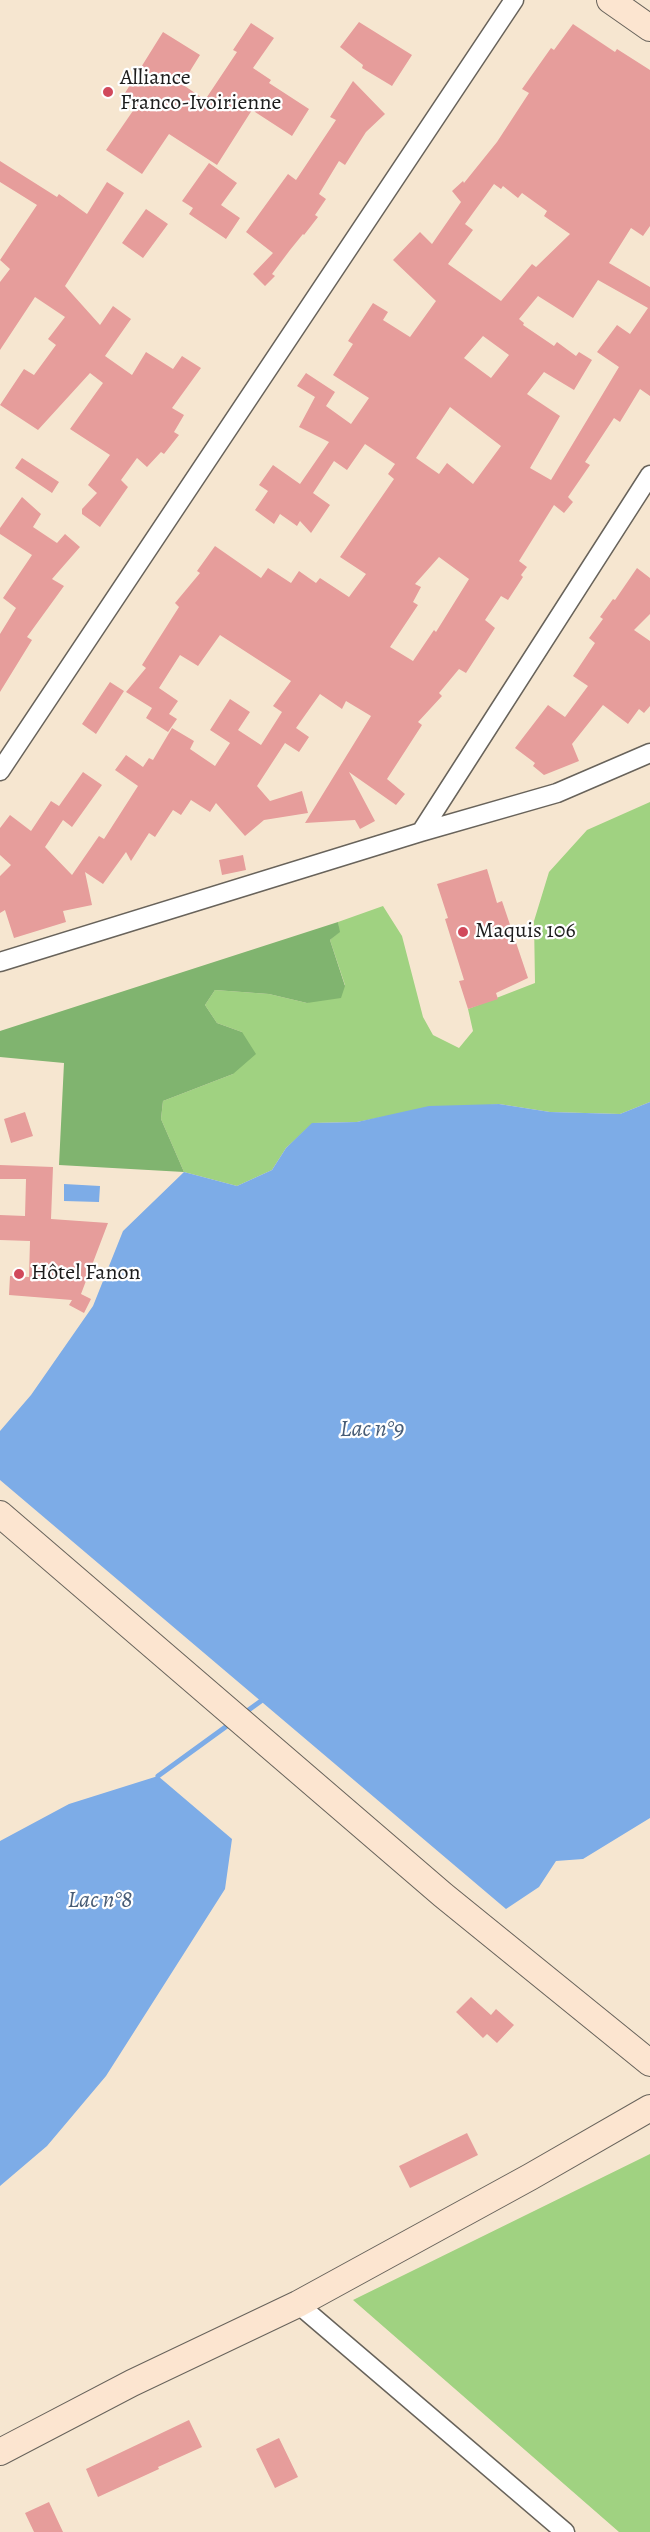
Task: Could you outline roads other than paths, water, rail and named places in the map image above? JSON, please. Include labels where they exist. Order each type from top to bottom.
[{"type":"street","points":[[0,771],[514,0]]},
{"type":"street","points":[[610,0],[650,28]]},
{"type":"street","points":[[421,832],[650,475]]},
{"type":"street","points":[[0,962],[421,832],[557,793],[650,753]]},
{"type":"street","points":[[0,1514],[443,1895],[650,2063]]},
{"type":"street","points":[[0,2452],[132,2383],[298,2304],[530,2177],[650,2108]]},
{"type":"street","points":[[298,2304],[565,2532]]},
{"type":"water","name":"Lac n°9","points":[[650,1102],[650,1818],[583,1859],[556,1861],[539,1887],[506,1909],[0,1480],[0,1431],[31,1395],[93,1306],[123,1231],[184,1172],[237,1186],[272,1170],[286,1148],[312,1123],[357,1122],[429,1106],[499,1104],[550,1112],[620,1114]]},
{"type":"water","points":[[64,1184],[100,1186],[99,1202],[64,1201]]},
{"type":"water","name":"Lac n°8","points":[[158,1776],[232,1839],[225,1889],[106,2076],[47,2146],[0,2186],[0,1841],[69,1804]]},
{"type":"waterway","points":[[243,1714],[261,1701]]},
{"type":"waterway","points":[[158,1776],[231,1723]]},
{"type":"place","name":"Alliance Franco-Ivoirienne","points":[[108,92]]},
{"type":"place","name":"Maquis 106","points":[[463,932]]},
{"type":"place","name":"Hôtel Fanon","points":[[19,1274]]}]
